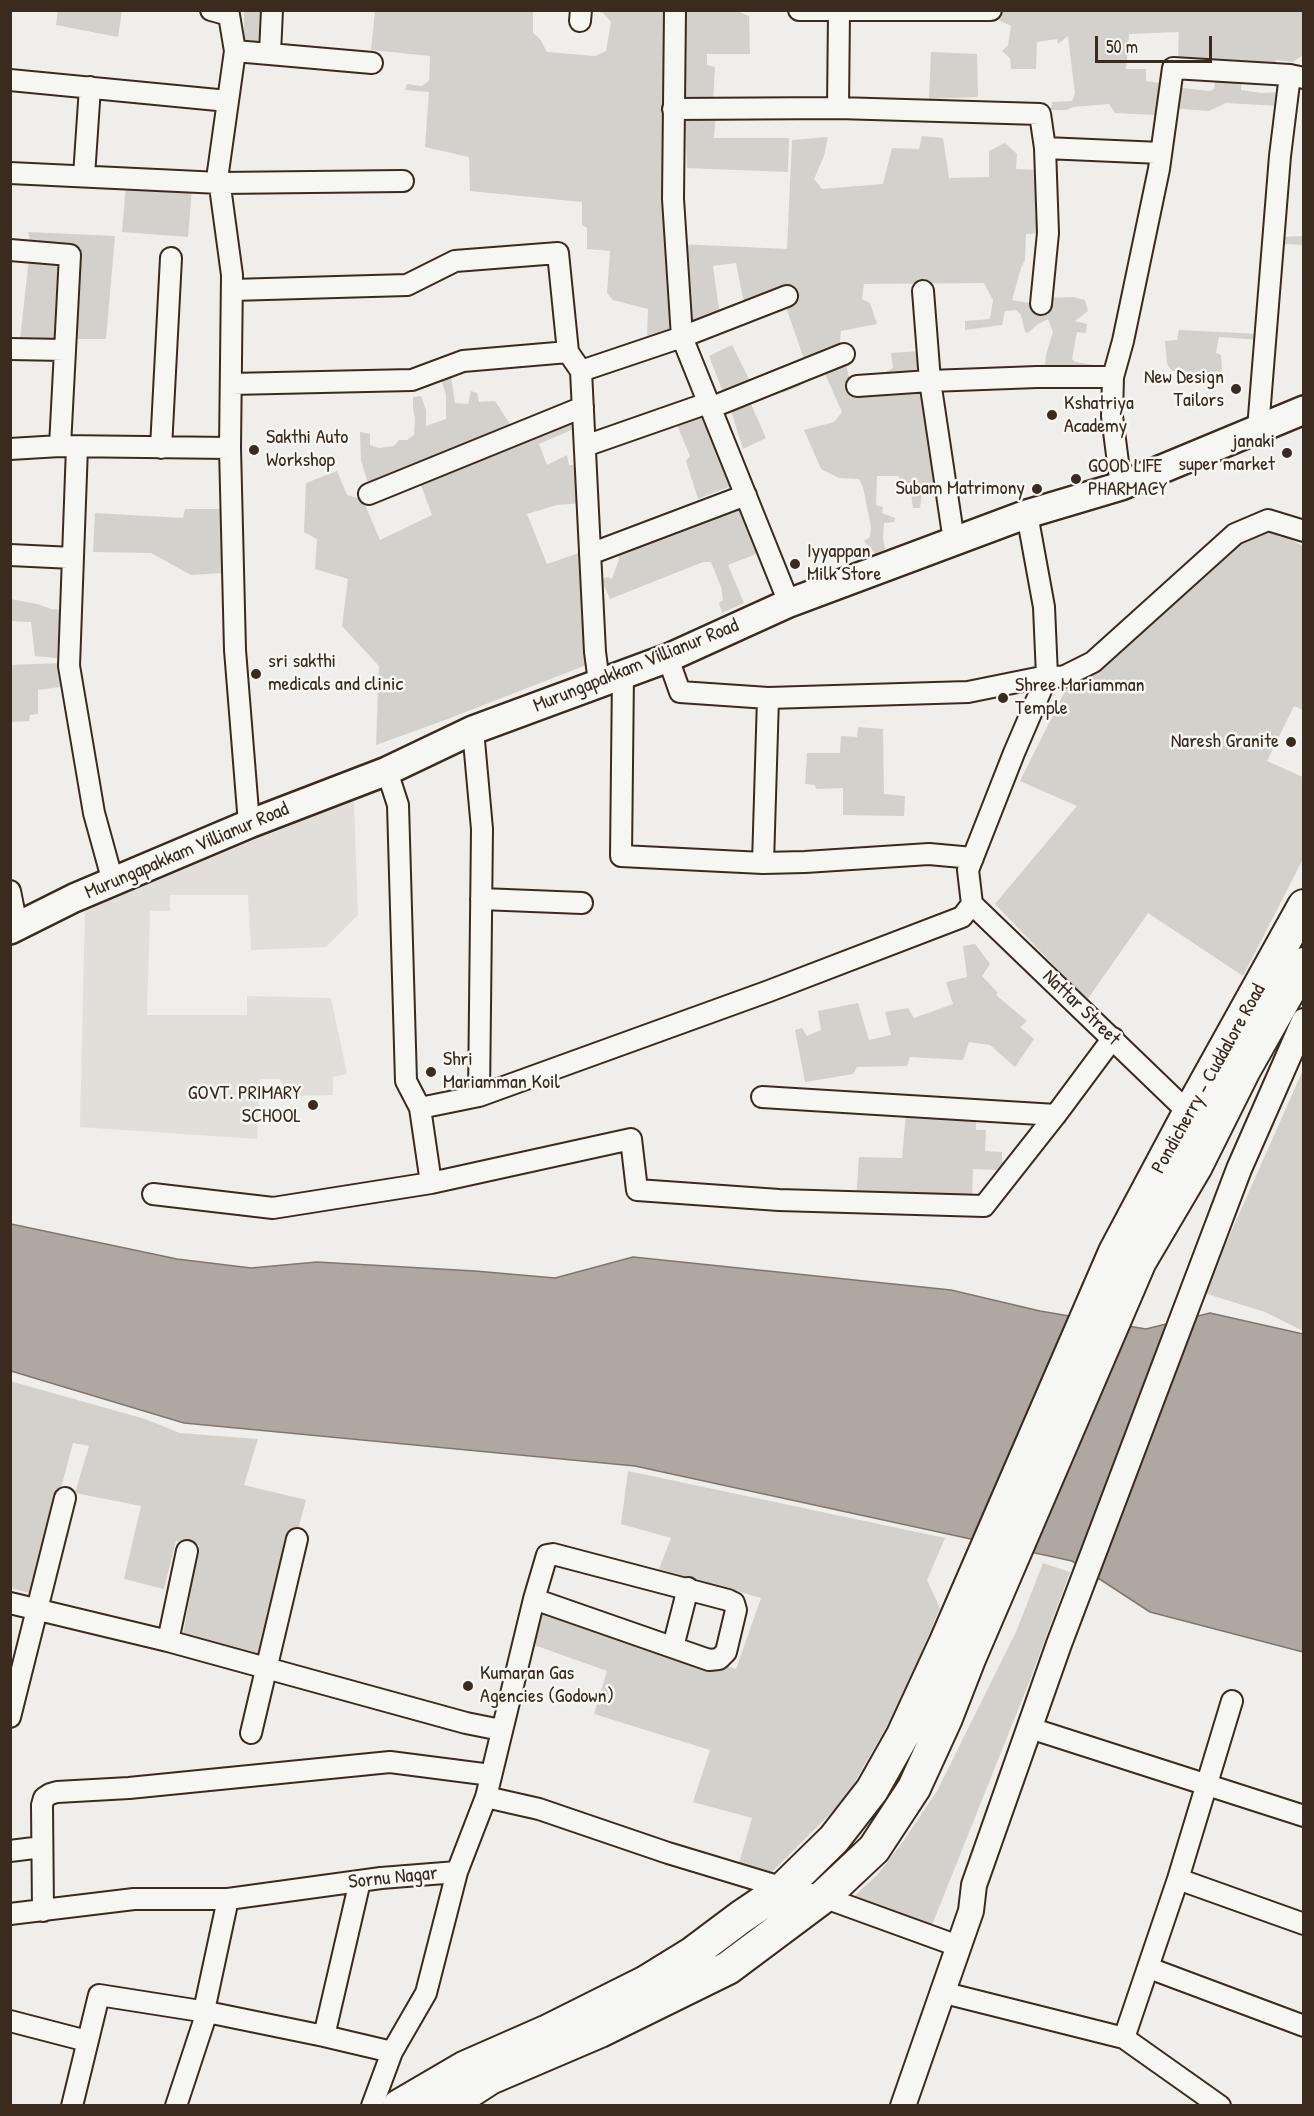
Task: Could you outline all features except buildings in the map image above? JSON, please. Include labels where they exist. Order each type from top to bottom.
[{"type":"highway","name":"Pondicherry - Cuddalore Road","points":[[1128,1256],[1189,1113],[1304,906]]},
{"type":"highway","name":"Pondicherry - Cuddalore Road","points":[[1128,1256],[1196,1166],[1250,1060],[1304,964]]},
{"type":"highway","points":[[399,2106],[464,2068],[646,1982],[693,1953],[784,1888],[834,1839],[872,1790],[903,1735],[957,1652],[1128,1256]]},
{"type":"highway","points":[[447,2106],[490,2078],[600,2031],[728,1968],[823,1898],[874,1849],[914,1788],[946,1718],[957,1652]]},
{"type":"main road","name":"Murungapakkam Villianur Road","points":[[14,928],[113,882],[249,824],[387,771],[473,730],[668,658],[789,603],[1027,514],[1120,486],[1304,410]]},
{"type":"street","points":[[212,10],[229,15],[235,51],[218,172],[232,275],[230,448],[235,650],[249,824]]},
{"type":"street","points":[[270,53],[272,10]]},
{"type":"street","points":[[675,10],[672,199],[682,337],[789,603]]},
{"type":"street","points":[[799,10],[839,12],[991,10]]},
{"type":"street","points":[[838,108],[839,12]]},
{"type":"street","points":[[235,51],[372,63]]},
{"type":"street","points":[[1120,486],[1112,416],[1113,377],[1123,341],[1161,153],[1173,68],[1297,76],[1280,156],[1258,429]]},
{"type":"street","points":[[10,80],[228,101]]},
{"type":"street","points":[[84,176],[90,87]]},
{"type":"street","points":[[674,109],[838,108],[1040,114],[1045,148],[1048,233],[1041,304]]},
{"type":"street","points":[[1045,148],[1161,153]]},
{"type":"street","points":[[10,173],[220,183],[403,181]]},
{"type":"street","points":[[10,250],[70,255],[65,350],[72,558],[69,666],[94,813],[113,882]]},
{"type":"street","points":[[232,290],[407,285],[455,261],[558,253],[568,351],[581,371],[595,652],[611,678],[621,855],[763,862],[805,862],[929,854],[973,858]]},
{"type":"street","points":[[161,448],[171,258]]},
{"type":"street","points":[[923,291],[930,381],[954,541]]},
{"type":"street","points":[[581,371],[682,337],[787,296]]},
{"type":"street","points":[[10,349],[65,350]]},
{"type":"street","points":[[231,384],[412,380],[463,361],[568,351]]},
{"type":"street","points":[[585,446],[709,406],[844,354]]},
{"type":"street","points":[[857,386],[1036,377],[1113,377]]},
{"type":"street","points":[[369,494],[583,407]]},
{"type":"street","points":[[10,449],[68,446],[230,448]]},
{"type":"street","points":[[590,554],[746,495]]},
{"type":"street","points":[[420,1108],[479,1096],[769,991],[962,916],[972,904],[968,870],[1047,676],[1044,607],[1027,514]]},
{"type":"street","points":[[668,658],[680,692],[768,698],[968,692],[1047,676],[1063,677],[1093,662],[1235,534],[1268,520],[1304,531]]},
{"type":"street","points":[[10,555],[72,558]]},
{"type":"street","points":[[763,862],[768,698]]},
{"type":"street","points":[[473,730],[482,830],[479,1096]]},
{"type":"street","points":[[387,771],[398,804],[406,1081],[420,1108],[431,1183]]},
{"type":"street","points":[[10,891],[14,928]]},
{"type":"street","points":[[481,899],[582,903]]},
{"type":"street","name":"Nattar Street","points":[[972,904],[1189,1113]]},
{"type":"street","points":[[903,2106],[942,1992],[962,1899],[974,1885],[1059,1644],[1199,1271],[1239,1169],[1304,1021]]},
{"type":"street","points":[[153,1194],[273,1208],[431,1183],[631,1139],[636,1190],[779,1200],[984,1206],[1113,1038]]},
{"type":"street","points":[[762,1097],[1056,1115]]},
{"type":"street","points":[[10,1717],[65,1498]]},
{"type":"street","points":[[251,1733],[297,1539]]},
{"type":"street","points":[[168,1641],[187,1551]]},
{"type":"street","name":"Sornu Nagar","points":[[10,1914],[134,1899],[228,1899],[360,1881],[458,1872],[486,1797],[544,1559],[547,1555],[553,1554],[688,1588],[734,1603],[736,1610],[726,1652],[720,1659],[709,1660],[673,1647]]},
{"type":"street","points":[[534,1599],[673,1647],[688,1588]]},
{"type":"street","points":[[10,1603],[168,1641],[466,1723],[501,1730]]},
{"type":"street","points":[[1124,2038],[1178,1879],[1232,1701]]},
{"type":"street","points":[[1030,1728],[1304,1816]]},
{"type":"street","points":[[44,1911],[42,1805],[47,1796],[57,1792],[129,1788],[390,1762],[491,1775]]},
{"type":"street","points":[[486,1797],[539,1809],[668,1853],[823,1898],[951,1944]]},
{"type":"street","points":[[10,1851],[42,1847]]},
{"type":"street","points":[[372,2106],[392,2052],[426,1993],[458,1872]]},
{"type":"street","points":[[1178,1879],[1304,1924]]},
{"type":"street","points":[[324,2036],[360,1881]]},
{"type":"street","points":[[176,2106],[207,2012],[205,2006],[228,1899]]},
{"type":"street","points":[[887,2106],[951,1944]]},
{"type":"street","points":[[1149,1968],[1304,2026]]},
{"type":"street","points":[[942,1992],[1124,2038],[1220,2106]]},
{"type":"street","points":[[72,2106],[99,1995],[207,2012],[392,2052]]},
{"type":"street","points":[[10,2021],[87,2041]]},
{"type":"shaded area","points":[[997,10],[1303,11],[1303,55],[1293,62],[1276,60],[1274,69],[1218,70],[1220,59],[1178,58],[1179,32],[1129,34],[1126,69],[1146,69],[1146,81],[1168,84],[1166,104],[1156,115],[1115,113],[1109,104],[1051,110],[1052,102],[1072,101],[1075,94],[1068,36],[1058,44],[1057,39],[1037,42],[1036,69],[1011,69],[1010,58],[1002,51],[1008,45],[1011,26],[992,17]]},
{"type":"shaded area","points":[[58,11],[122,11],[118,37],[56,25]]},
{"type":"shaded area","points":[[244,11],[267,11],[266,40],[244,42]]},
{"type":"shaded area","points":[[375,11],[533,11],[533,33],[540,39],[547,52],[595,56],[606,51],[611,22],[603,13],[597,11],[673,11],[676,331],[647,338],[648,309],[613,300],[607,293],[610,251],[587,249],[587,228],[582,225],[582,202],[470,191],[469,157],[425,147],[429,92],[405,90],[407,84],[422,86],[429,81],[430,56],[371,50]]},
{"type":"shaded area","points":[[678,11],[737,11],[749,16],[750,54],[707,54],[707,65],[715,67],[713,106],[676,106]]},
{"type":"shaded area","points":[[931,52],[977,54],[978,97],[929,99]]},
{"type":"shaded area","points":[[1217,72],[1242,73],[1241,90],[1261,93],[1282,92],[1279,106],[1226,103],[1209,111],[1169,108],[1174,87],[1209,91],[1214,89]]},
{"type":"shaded area","points":[[716,111],[714,138],[789,138],[788,172],[687,168],[685,113]]},
{"type":"shaded area","points":[[922,136],[943,138],[949,178],[989,177],[989,151],[1005,143],[1017,154],[1016,169],[1043,170],[1045,233],[1026,234],[1025,260],[1012,300],[1041,305],[1047,298],[1073,297],[1085,300],[1088,311],[1075,321],[1087,324],[1086,333],[1077,332],[1072,359],[1075,362],[1108,367],[1111,375],[1045,367],[1053,332],[1048,319],[1028,333],[1025,332],[1021,315],[1016,310],[1005,311],[1002,325],[965,330],[965,321],[990,319],[993,300],[984,283],[864,284],[862,299],[870,303],[877,324],[841,331],[839,351],[805,362],[786,307],[796,300],[790,289],[744,303],[736,263],[713,266],[720,316],[686,326],[680,244],[787,249],[792,140],[828,137],[824,156],[814,179],[822,189],[883,184],[892,148],[919,149]]},
{"type":"shaded area","points":[[126,185],[192,188],[188,237],[122,232]]},
{"type":"shaded area","points":[[28,232],[115,236],[106,339],[74,339],[80,251],[31,245]]},
{"type":"shaded area","points":[[1303,236],[1303,245],[1281,246],[1281,237]]},
{"type":"shaded area","points":[[29,258],[64,260],[59,342],[20,340]]},
{"type":"shaded area","points":[[1179,330],[1260,334],[1260,340],[1219,337],[1216,353],[1221,355],[1222,375],[1172,371],[1167,364],[1165,341],[1177,340]]},
{"type":"shaded area","points":[[732,345],[750,381],[724,395],[709,356]]},
{"type":"shaded area","points":[[920,351],[929,383],[944,489],[932,490],[932,485],[923,485],[920,508],[913,508],[911,494],[899,493],[899,476],[877,476],[876,505],[883,507],[882,513],[895,518],[894,522],[884,523],[885,549],[875,554],[864,541],[870,537],[871,527],[863,487],[859,479],[839,478],[821,469],[804,430],[834,422],[842,412],[821,365],[844,357],[849,377],[886,372],[893,368],[891,353]]},
{"type":"shaded area","points":[[450,370],[455,403],[468,404],[471,391],[477,393],[479,402],[495,401],[514,430],[370,490],[361,460],[360,432],[370,434],[370,445],[379,448],[394,446],[399,440],[407,440],[414,435],[413,397],[421,396],[426,410],[426,426],[446,419],[446,395],[442,374]]},
{"type":"shaded area","points":[[815,371],[800,386],[782,393],[781,387],[749,400],[766,438],[743,449],[730,408]]},
{"type":"shaded area","points":[[708,405],[739,483],[698,499],[686,461],[690,456],[674,418]]},
{"type":"shaded area","points":[[573,412],[576,428],[539,444],[547,465],[567,455],[569,465],[580,465],[583,503],[557,505],[527,514],[547,564],[579,553],[589,664],[376,745],[379,666],[342,626],[348,579],[315,569],[317,539],[304,532],[306,483],[337,471],[347,495],[363,500],[380,540],[432,515],[418,477]]},
{"type":"shaded area","points":[[744,499],[764,551],[728,565],[744,603],[722,613],[719,603],[723,600],[721,587],[711,562],[703,562],[610,599],[601,579],[608,577],[612,579],[619,559],[616,547]]},
{"type":"shaded area","points":[[185,509],[220,509],[224,573],[191,575],[151,553],[93,552],[95,513],[183,518]]},
{"type":"shaded area","points":[[1273,530],[1303,546],[1303,710],[1294,706],[1267,761],[1303,777],[1303,859],[1243,976],[1148,913],[1087,1000],[995,904],[1077,806],[1020,781],[1067,687],[1104,661],[1248,536]]},
{"type":"shaded area","points":[[11,599],[51,609],[66,610],[66,624],[59,625],[57,658],[35,656],[31,622],[11,621]]},
{"type":"shaded area","points":[[62,663],[67,686],[38,690],[38,714],[30,715],[29,721],[11,722],[11,665]]},
{"type":"shaded area","points":[[858,727],[883,729],[884,794],[905,796],[904,816],[843,815],[843,788],[816,789],[815,785],[805,784],[807,753],[840,753],[841,736],[857,737]]},
{"type":"shaded area","points":[[354,801],[358,915],[326,947],[251,950],[248,895],[170,895],[170,911],[150,911],[147,1015],[247,1015],[247,996],[331,998],[347,1074],[333,1077],[333,1095],[289,1096],[280,1079],[260,1079],[257,1139],[80,1127],[85,906]]},
{"type":"shaded area","points":[[975,944],[990,964],[982,976],[998,993],[996,995],[1027,1021],[1020,1027],[1034,1039],[1015,1067],[990,1045],[969,1042],[963,1060],[910,1057],[907,1066],[857,1067],[853,1074],[805,1082],[795,1030],[802,1028],[807,1036],[821,1030],[818,1011],[858,1003],[869,1040],[891,1035],[885,1012],[908,1008],[914,1018],[953,1004],[946,982],[967,977],[963,946]]},
{"type":"shaded area","points":[[1303,1070],[1303,1331],[1265,1312],[1204,1293]]},
{"type":"shaded area","points":[[906,1113],[976,1117],[976,1130],[986,1130],[985,1151],[1002,1152],[1002,1161],[1005,1162],[997,1170],[973,1169],[972,1201],[856,1199],[859,1157],[902,1158]]},
{"type":"shaded area","points":[[11,1224],[177,1259],[251,1268],[317,1262],[555,1278],[633,1257],[951,1290],[1040,1311],[1146,1329],[1210,1313],[1303,1334],[1303,1652],[1150,1612],[1072,1561],[635,1466],[184,1423],[11,1371]]},
{"type":"shaded area","points":[[10,1381],[145,1419],[180,1433],[258,1439],[244,1485],[306,1500],[297,1533],[288,1534],[264,1660],[183,1635],[199,1545],[176,1541],[164,1589],[124,1579],[141,1506],[75,1493],[89,1446],[73,1443],[33,1594],[11,1588]]},
{"type":"shaded area","points":[[628,1471],[945,1538],[927,1580],[940,1608],[892,1717],[845,1799],[772,1872],[739,1863],[752,1818],[693,1802],[710,1750],[594,1714],[607,1671],[534,1645],[543,1606],[736,1669],[761,1598],[659,1569],[671,1538],[621,1524]]},
{"type":"shaded area","points":[[1043,1563],[1070,1572],[1030,1680],[930,1930],[852,1898],[877,1875],[937,1791],[1016,1632]]},
{"type":"place","name":"New Design Tailors","points":[[1236,389]]},
{"type":"place","name":"Kshatriya Academy","points":[[1052,415]]},
{"type":"place","name":"Sakthi Auto Workshop","points":[[254,450]]},
{"type":"place","name":"janaki super market","points":[[1287,453]]},
{"type":"place","name":"GOOD LIFE PHARMACY","points":[[1076,479]]},
{"type":"place","name":"Subam Matrimony","points":[[1037,489]]},
{"type":"place","name":"Iyyappan Milk Store","points":[[795,564]]},
{"type":"place","name":"sri sakthi medicals and clinic","points":[[256,674]]},
{"type":"place","name":"Shree Mariamman Temple","points":[[1003,698]]},
{"type":"place","name":"Naresh Granite","points":[[1291,742]]},
{"type":"place","name":"Shri Mariamman Koil","points":[[431,1072]]},
{"type":"place","name":"GOVT. PRIMARY SCHOOL","points":[[313,1105]]},
{"type":"place","name":"Kumaran Gas Agencies (Godown)","points":[[468,1686]]}]
